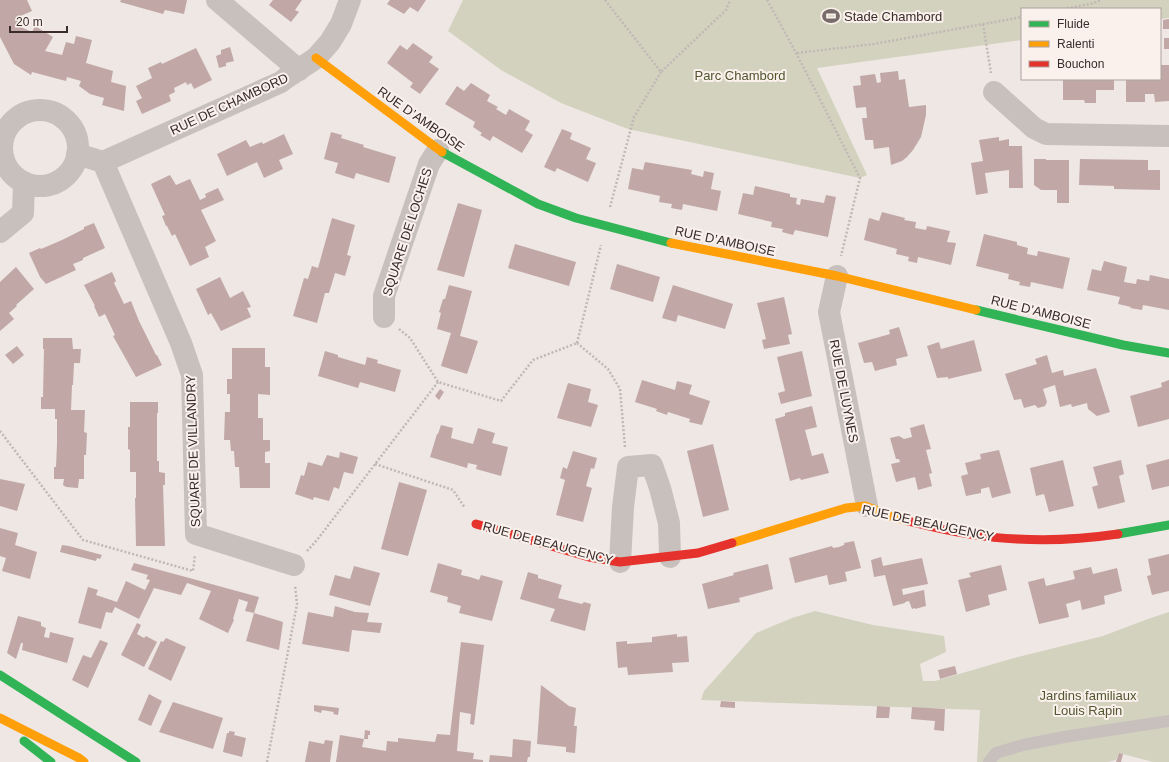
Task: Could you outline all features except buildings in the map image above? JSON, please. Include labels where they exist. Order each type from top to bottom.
[{"type":"street","points":[[217,0],[307,64]]},
{"type":"street","name":"RUE DE CHAMBORD","points":[[103,162],[281,82],[307,64],[330,42],[341,24],[350,0]]},
{"type":"street","name":"RUE D’AMBOISE","points":[[307,64],[438,150],[538,204],[576,218],[662,241],[836,276],[1123,345],[1169,353]]},
{"type":"street","points":[[994,92],[1034,128],[1046,134],[1169,136]]},
{"type":"street","points":[[45,110],[56,114],[66,121],[73,130],[77,142],[77,154],[74,165],[58,182],[35,186],[24,182],[14,176],[2,155],[2,143],[6,119],[33,111],[45,110]]},
{"type":"street","name":"SQUARE DE LOCHES","points":[[384,317],[384,296],[429,164],[438,150]]},
{"type":"street","points":[[77,154],[103,162]]},
{"type":"street","name":"SQUARE DE VILLANDRY","points":[[103,162],[181,343],[192,375],[196,534],[294,565]]},
{"type":"street","points":[[0,232],[24,213],[24,182]]},
{"type":"street","name":"RUE DE LUYNES","points":[[836,276],[829,312],[867,506]]},
{"type":"street","points":[[628,467],[652,465],[660,488],[669,523],[670,557]]},
{"type":"street","name":"RUE DE BEAUGENCY","points":[[620,562],[623,507],[628,467]]},
{"type":"street","name":"RUE DE BEAUGENCY","points":[[476,524],[590,557],[620,562],[698,553],[846,508],[867,506],[888,516],[957,531],[996,538],[1030,541],[1091,538],[1140,532],[1169,525]]},
{"type":"street","points":[[0,675],[136,762]]},
{"type":"street","points":[[0,718],[84,762]]},
{"type":"street","points":[[0,721],[51,762]]},
{"type":"lane","points":[[989,762],[996,753],[1023,745],[1064,737],[1169,721]]},
{"type":"path","points":[[605,0],[661,72]]},
{"type":"path","points":[[577,343],[605,226],[634,117],[661,72],[726,10],[730,0]]},
{"type":"path","points":[[767,0],[797,54],[860,178],[836,276]]},
{"type":"path","points":[[1068,8],[1102,0]]},
{"type":"path","points":[[797,54],[874,44],[1021,17]]},
{"type":"path","points":[[983,24],[994,92]]},
{"type":"path","points":[[384,317],[410,338],[438,382],[501,401],[533,360],[577,343]]},
{"type":"path","points":[[577,343],[608,369],[620,389],[628,467]]},
{"type":"path","points":[[267,762],[296,604],[294,565],[317,540],[438,382]]},
{"type":"path","points":[[0,431],[83,540],[194,571],[196,534]]},
{"type":"path","points":[[374,464],[453,490],[476,524]]},
{"type":"green space","name":"Parc Chambord","points":[[463,0],[1169,0],[1169,18],[1161,19],[1161,8],[1021,8],[1021,40],[817,68],[867,175],[860,178],[628,129],[561,103],[501,70],[448,31]]},
{"type":"green space","name":"Jardins familiaux Louis Rapin","points":[[815,611],[873,625],[944,636],[946,652],[920,664],[923,681],[935,681],[1014,658],[1103,636],[1169,612],[1169,762],[1153,762],[1119,753],[1116,760],[1108,762],[977,762],[980,710],[701,700],[704,691],[756,633],[792,618]]},
{"type":"traffic: fast","points":[[442,152],[538,204],[576,218],[671,243]]},
{"type":"traffic: fast","points":[[976,310],[1123,345],[1169,353]]},
{"type":"traffic: fast","points":[[1118,534],[1169,525]]},
{"type":"traffic: fast","points":[[0,675],[136,762]]},
{"type":"traffic: fast","points":[[24,741],[51,762]]},
{"type":"traffic: slow","points":[[316,58],[442,152]]},
{"type":"traffic: slow","points":[[671,243],[837,276],[976,310]]},
{"type":"traffic: slow","points":[[732,543],[846,508],[865,506],[887,515],[908,521]]},
{"type":"traffic: slow","points":[[0,718],[79,758],[84,762]]},
{"type":"traffic: jam","points":[[908,521],[962,533],[989,537],[1030,540],[1055,540],[1118,534]]},
{"type":"traffic: jam","points":[[476,524],[589,557],[620,562],[698,553],[732,543]]},
{"type":"place","name":"Stade Chambord","points":[[831,16]]}]
